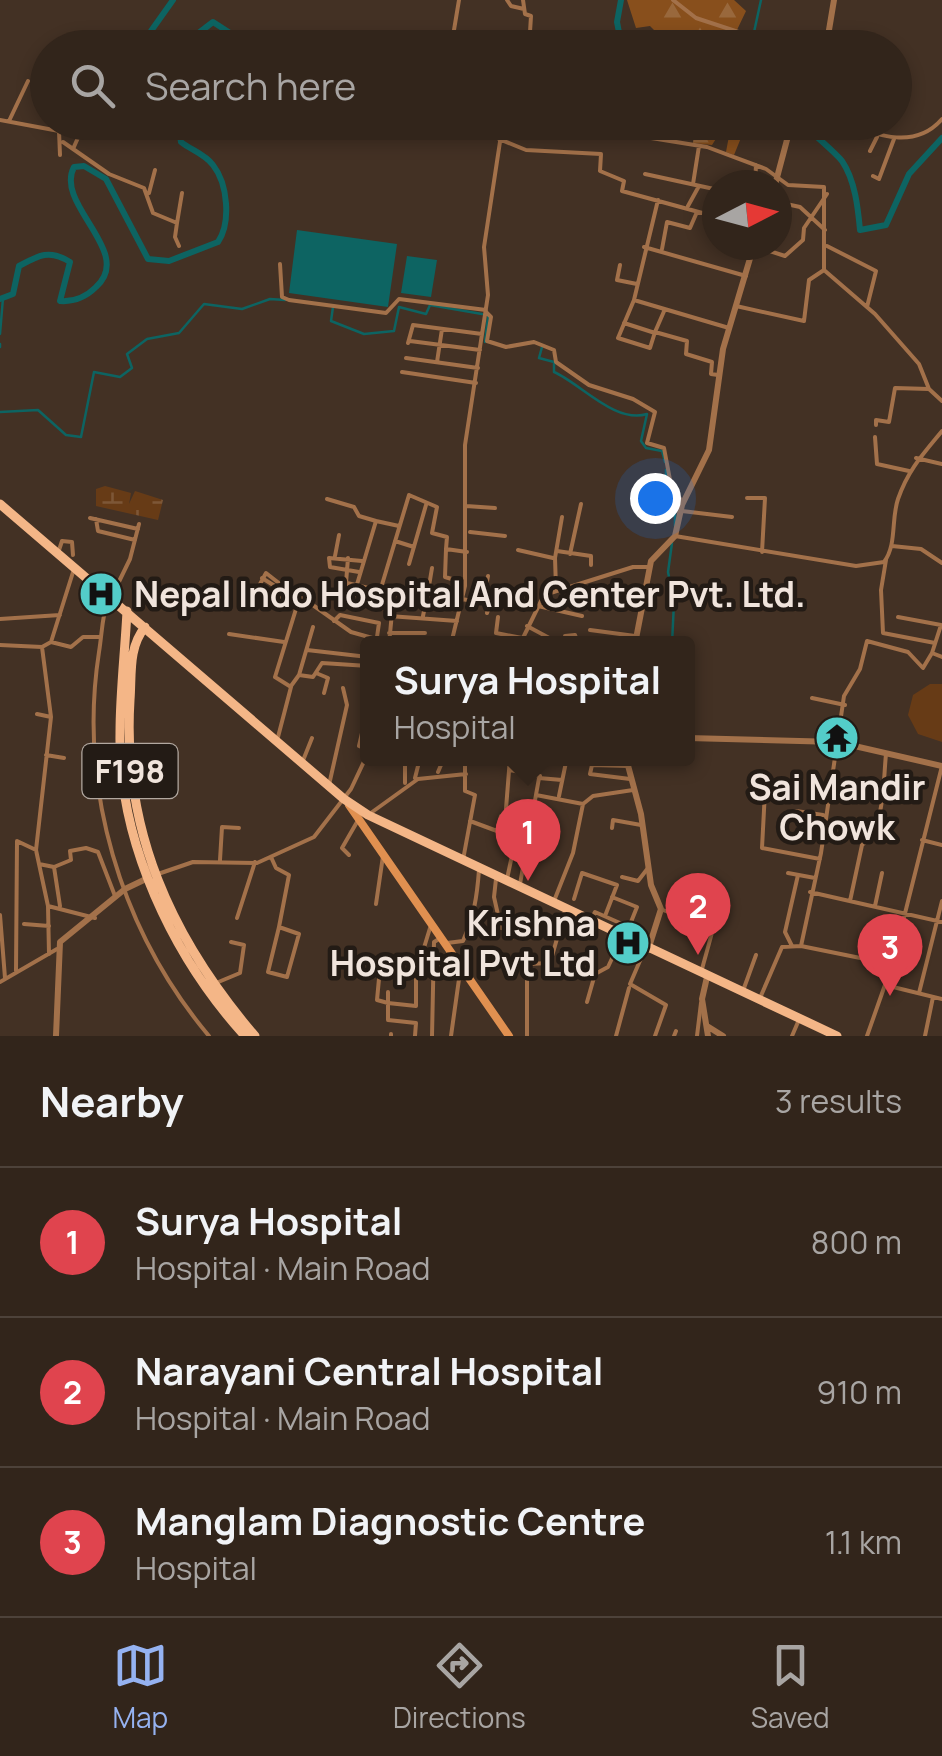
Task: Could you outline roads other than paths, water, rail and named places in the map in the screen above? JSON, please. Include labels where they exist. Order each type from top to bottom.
[{"type":"main road","points":[[0,504],[367,819],[837,1036]]},
{"type":"main road","name":"F198","points":[[127,611],[126,769],[151,877],[211,986],[246,1036]]},
{"type":"main road","name":"F198","points":[[129,655],[134,640],[145,627]]},
{"type":"main road","points":[[367,819],[508,1036]]},
{"type":"main road","name":"F198","points":[[211,986],[255,1036]]},
{"type":"street","points":[[454,30],[459,0]]},
{"type":"street","points":[[508,0],[511,6],[524,9]]},
{"type":"street","points":[[523,0],[530,16],[530,30]]},
{"type":"street","points":[[674,0],[696,18],[731,30]]},
{"type":"street","points":[[829,30],[834,0]]},
{"type":"street","points":[[9,121],[28,81]]},
{"type":"street","points":[[0,120],[30,125]]},
{"type":"street","points":[[912,135],[926,132],[942,120]]},
{"type":"street","points":[[73,149],[77,140]]},
{"type":"street","points":[[453,636],[468,552],[465,445],[486,313],[483,256],[499,140]]},
{"type":"street","points":[[501,140],[526,150],[601,154],[600,171],[624,181],[622,191],[702,212]]},
{"type":"street","points":[[662,140],[699,146],[762,170]]},
{"type":"street","points":[[780,170],[791,140]]},
{"type":"street","points":[[870,151],[876,140]]},
{"type":"street","points":[[873,176],[879,179],[894,140]]},
{"type":"street","points":[[60,154],[62,142],[109,174],[136,182],[154,213],[177,223]]},
{"type":"street","points":[[687,208],[696,185],[699,146]]},
{"type":"street","points":[[756,165],[756,170]]},
{"type":"street","points":[[147,197],[155,170]]},
{"type":"street","points":[[645,174],[702,186]]},
{"type":"street","points":[[792,186],[824,186],[824,270]]},
{"type":"street","points":[[178,246],[182,193]]},
{"type":"street","points":[[792,250],[803,240],[804,228],[827,194]]},
{"type":"street","points":[[658,200],[634,300],[618,338],[650,348],[665,309]]},
{"type":"street","points":[[792,205],[800,206],[825,230]]},
{"type":"street","points":[[662,249],[666,222],[690,228],[697,211]]},
{"type":"street","points":[[826,246],[853,256],[864,268],[876,272],[867,307]]},
{"type":"street","points":[[644,247],[677,254],[681,261],[746,276]]},
{"type":"street","points":[[637,636],[655,552],[674,536],[681,507],[709,450],[729,328],[750,260]]},
{"type":"street","points":[[280,264],[279,287],[282,296],[289,300],[386,314],[399,299],[486,313],[491,317],[487,341],[506,347],[538,342],[554,350],[556,362],[570,374],[655,412],[646,443],[664,448],[671,486],[681,507]]},
{"type":"street","points":[[620,265],[616,280],[637,284]]},
{"type":"street","points":[[736,306],[804,320],[809,280],[824,270]]},
{"type":"street","points":[[824,270],[867,307],[919,364],[929,389],[942,401]]},
{"type":"street","points":[[634,300],[729,328]]},
{"type":"street","points":[[624,323],[687,341],[686,354],[704,356],[712,362],[711,374],[721,375]]},
{"type":"street","points":[[480,350],[408,342],[413,325],[482,334]]},
{"type":"street","points":[[438,362],[442,329]]},
{"type":"street","points":[[406,358],[478,368]]},
{"type":"street","points":[[402,372],[476,382]]},
{"type":"street","points":[[876,425],[876,420],[889,422],[894,388],[929,389]]},
{"type":"street","points":[[936,644],[883,633],[881,590],[892,546],[895,510],[916,458],[942,431]]},
{"type":"street","points":[[875,437],[876,464],[910,471]]},
{"type":"street","points":[[916,458],[942,464]]},
{"type":"street","points":[[380,588],[394,557],[394,541],[409,495],[424,499],[426,505],[409,564]]},
{"type":"street","points":[[747,498],[764,498],[762,552]]},
{"type":"street","points":[[328,499],[354,507],[358,516],[399,526]]},
{"type":"street","points":[[570,554],[580,504]]},
{"type":"street","points":[[426,505],[437,507],[432,533],[447,537],[445,577],[465,583]]},
{"type":"street","points":[[466,506],[494,508]]},
{"type":"street","points":[[681,507],[732,517]]},
{"type":"street","points":[[556,588],[554,558],[562,516]]},
{"type":"street","points":[[135,540],[98,531],[93,519],[138,526],[135,540],[110,598],[102,637],[92,722],[96,775],[104,828],[125,889],[166,970],[209,1036]]},
{"type":"street","points":[[376,521],[355,584],[354,604],[457,622]]},
{"type":"street","points":[[468,532],[505,536]]},
{"type":"street","points":[[335,556],[340,535]]},
{"type":"street","points":[[674,536],[856,566],[886,560]]},
{"type":"street","points":[[57,554],[64,540],[74,543],[73,555]]},
{"type":"street","points":[[394,541],[414,547]]},
{"type":"street","points":[[892,546],[921,549],[942,563]]},
{"type":"street","points":[[446,549],[468,552]]},
{"type":"street","points":[[518,550],[554,558]]},
{"type":"street","points":[[557,551],[592,556],[591,565]]},
{"type":"street","points":[[359,572],[328,566],[330,557],[362,560]]},
{"type":"street","points":[[344,598],[348,558]]},
{"type":"street","points":[[523,636],[537,606],[556,588],[633,567],[650,567]]},
{"type":"street","points":[[423,616],[432,568]]},
{"type":"street","points":[[0,645],[42,648],[50,642],[74,569]]},
{"type":"street","points":[[262,578],[270,574],[298,600]]},
{"type":"street","points":[[483,603],[488,576]]},
{"type":"street","points":[[262,578],[278,588],[281,596],[298,600]]},
{"type":"street","points":[[250,604],[262,597],[262,578]]},
{"type":"street","points":[[346,583],[407,597]]},
{"type":"street","points":[[428,586],[483,603],[488,606],[487,613]]},
{"type":"street","points":[[389,636],[394,592]]},
{"type":"street","points":[[290,686],[275,677],[298,600],[304,594],[334,620],[366,636]]},
{"type":"street","points":[[501,596],[582,616]]},
{"type":"street","points":[[584,601],[642,604]]},
{"type":"street","points":[[0,620],[62,615]]},
{"type":"street","points":[[334,620],[340,615],[379,623],[377,636]]},
{"type":"street","points":[[498,617],[495,632],[507,636]]},
{"type":"street","points":[[801,946],[820,860],[823,815],[846,686],[852,686],[860,669],[866,641],[908,652],[923,668],[936,644],[941,625],[898,617]]},
{"type":"street","points":[[526,626],[546,636]]},
{"type":"street","points":[[277,742],[290,686],[299,675],[314,627]]},
{"type":"street","points":[[590,630],[618,636]]},
{"type":"street","points":[[389,632],[424,633]]},
{"type":"street","points":[[229,634],[284,642]]},
{"type":"street","points":[[50,642],[71,647],[83,637],[102,637]]},
{"type":"street","points":[[42,648],[51,717],[36,850],[48,906],[49,954]]},
{"type":"street","points":[[307,650],[360,656]]},
{"type":"street","points":[[932,653],[942,657]]},
{"type":"street","points":[[299,675],[314,677],[322,663],[360,665]]},
{"type":"street","points":[[316,673],[328,678],[324,693]]},
{"type":"street","points":[[329,785],[346,704],[343,688]]},
{"type":"street","points":[[812,698],[844,705]]},
{"type":"street","points":[[36,714],[51,717]]},
{"type":"street","points":[[302,764],[312,738]]},
{"type":"street","points":[[695,738],[837,742],[942,766],[892,965],[867,1036]]},
{"type":"street","points":[[850,901],[862,844],[872,838],[877,826],[886,754]]},
{"type":"street","points":[[46,755],[64,758]]},
{"type":"street","points":[[2,980],[58,949],[67,936],[94,918],[125,889],[151,877],[179,865],[255,862],[314,837],[344,799],[361,766]]},
{"type":"street","points":[[405,766],[406,786]]},
{"type":"street","points":[[414,781],[418,766]]},
{"type":"street","points":[[438,774],[441,766]]},
{"type":"street","points":[[466,766],[465,791],[474,795]]},
{"type":"street","points":[[510,766],[506,809],[522,813],[501,881],[497,920],[501,928],[512,929],[512,938]]},
{"type":"street","points":[[559,798],[565,766]]},
{"type":"street","points":[[592,766],[590,774],[630,778]]},
{"type":"street","points":[[616,1036],[630,984],[662,909],[648,868],[627,766]]},
{"type":"street","points":[[510,770],[562,780]]},
{"type":"street","points":[[348,855],[342,848],[367,819],[406,786],[438,774],[467,774]]},
{"type":"street","points":[[519,890],[536,795],[543,777]]},
{"type":"street","points":[[463,862],[478,787]]},
{"type":"street","points":[[553,905],[573,853],[584,804],[593,796],[633,790]]},
{"type":"street","points":[[765,791],[762,848],[820,860]]},
{"type":"street","points":[[536,795],[584,804]]},
{"type":"street","points":[[796,812],[823,815]]},
{"type":"street","points":[[470,821],[498,831],[501,816]]},
{"type":"street","points":[[612,828],[614,820],[642,825]]},
{"type":"street","points":[[220,861],[222,827],[239,828]]},
{"type":"street","points":[[922,840],[942,845]]},
{"type":"street","points":[[16,971],[15,846],[17,841],[36,850]]},
{"type":"street","points":[[39,864],[54,867],[71,860],[70,851],[86,848],[98,852],[116,897]]},
{"type":"street","points":[[376,904],[385,852]]},
{"type":"street","points":[[271,857],[276,868],[289,874],[268,972],[288,977],[298,934],[279,926]]},
{"type":"street","points":[[237,918],[255,862]]},
{"type":"street","points":[[54,867],[60,906]]},
{"type":"street","points":[[622,877],[638,880],[648,868]]},
{"type":"street","points":[[432,1036],[434,942],[463,941],[476,908],[478,870]]},
{"type":"street","points":[[574,899],[582,873],[617,885],[604,916]]},
{"type":"street","points":[[875,906],[882,873]]},
{"type":"street","points":[[788,874],[815,878]]},
{"type":"street","points":[[792,946],[785,932],[798,875]]},
{"type":"street","points":[[810,892],[940,921]]},
{"type":"street","points":[[368,894],[376,895]]},
{"type":"street","points":[[590,922],[594,912],[630,926],[637,907],[612,897]]},
{"type":"street","points":[[919,993],[942,901]]},
{"type":"street","points":[[48,906],[60,906],[94,918]]},
{"type":"street","points":[[662,909],[713,929],[697,1036]]},
{"type":"street","points":[[527,1036],[528,964],[550,963],[566,911]]},
{"type":"street","points":[[0,915],[2,980]]},
{"type":"street","points":[[24,924],[49,926]]},
{"type":"street","points":[[414,1036],[416,974],[434,924]]},
{"type":"street","points":[[587,1002],[595,974],[608,967],[622,937]]},
{"type":"street","points":[[211,986],[240,973],[244,945],[230,942]]},
{"type":"street","points":[[758,1002],[780,948],[801,946],[892,965]]},
{"type":"street","points":[[56,1036],[62,968],[58,949]]},
{"type":"street","points":[[742,994],[756,955]]},
{"type":"street","points":[[452,1036],[462,966]]},
{"type":"street","points":[[392,970],[380,968],[377,1000],[416,1006]]},
{"type":"street","points":[[630,984],[641,994],[666,1004],[655,1036]]},
{"type":"street","points":[[884,986],[942,999]]},
{"type":"street","points":[[388,992],[388,1020],[416,1023]]},
{"type":"street","points":[[925,1036],[933,997]]},
{"type":"street","points":[[702,999],[708,1036]]},
{"type":"street","points":[[792,1036],[800,1020]]},
{"type":"street","points":[[706,1026],[723,1036]]},
{"type":"water","points":[[297,230],[397,244],[388,307],[289,293]]},
{"type":"water","points":[[407,256],[437,260],[431,297],[401,293]]},
{"type":"waterway","points":[[152,30],[173,0]]},
{"type":"waterway","points":[[619,30],[621,0]]},
{"type":"waterway","points":[[754,30],[761,0]]},
{"type":"waterway","points":[[203,30],[213,22],[225,30]]},
{"type":"waterway","points":[[821,140],[838,156],[850,177],[860,230],[886,225],[909,174],[942,138]]},
{"type":"waterway","points":[[0,299],[13,294],[19,266],[44,255],[70,262],[60,301],[88,294],[105,273],[101,244],[74,197],[74,167],[84,166],[106,179],[148,259],[169,261],[218,242],[226,214],[222,182],[210,161],[181,140]]},
{"type":"waterway","points":[[0,334],[3,298]]},
{"type":"waterway","points":[[0,412],[38,410],[66,435],[81,437],[94,372],[120,377],[132,368],[127,354],[147,339],[179,333],[204,304],[242,309],[270,299],[285,300]]},
{"type":"waterway","points":[[333,307],[331,321],[364,334],[394,331],[399,307],[426,314],[430,305],[482,314]]},
{"type":"waterway","points":[[485,342],[488,317]]},
{"type":"waterway","points":[[542,347],[539,358],[554,362],[554,372],[598,401],[623,413],[647,414],[641,441],[646,448],[662,451],[665,462]]},
{"type":"waterway","points":[[666,470],[666,489],[675,494],[675,526]]},
{"type":"waterway","points":[[672,543],[668,572],[674,602],[672,636]]},
{"type":"place","name":"Nepal Indo Hospital And Center Pvt. Ltd.","points":[[101,594]]},
{"type":"place","name":"Sai Mandir Chowk","points":[[837,738]]},
{"type":"place","name":"Surya Hospital","points":[[528,881]]},
{"type":"place","name":"Krishna Hospital Pvt Ltd","points":[[628,943]]},
{"type":"place","name":"Narayani Central Hospital","points":[[698,955]]},
{"type":"place","name":"Manglam Diagnostic Centre","points":[[890,996]]}]
